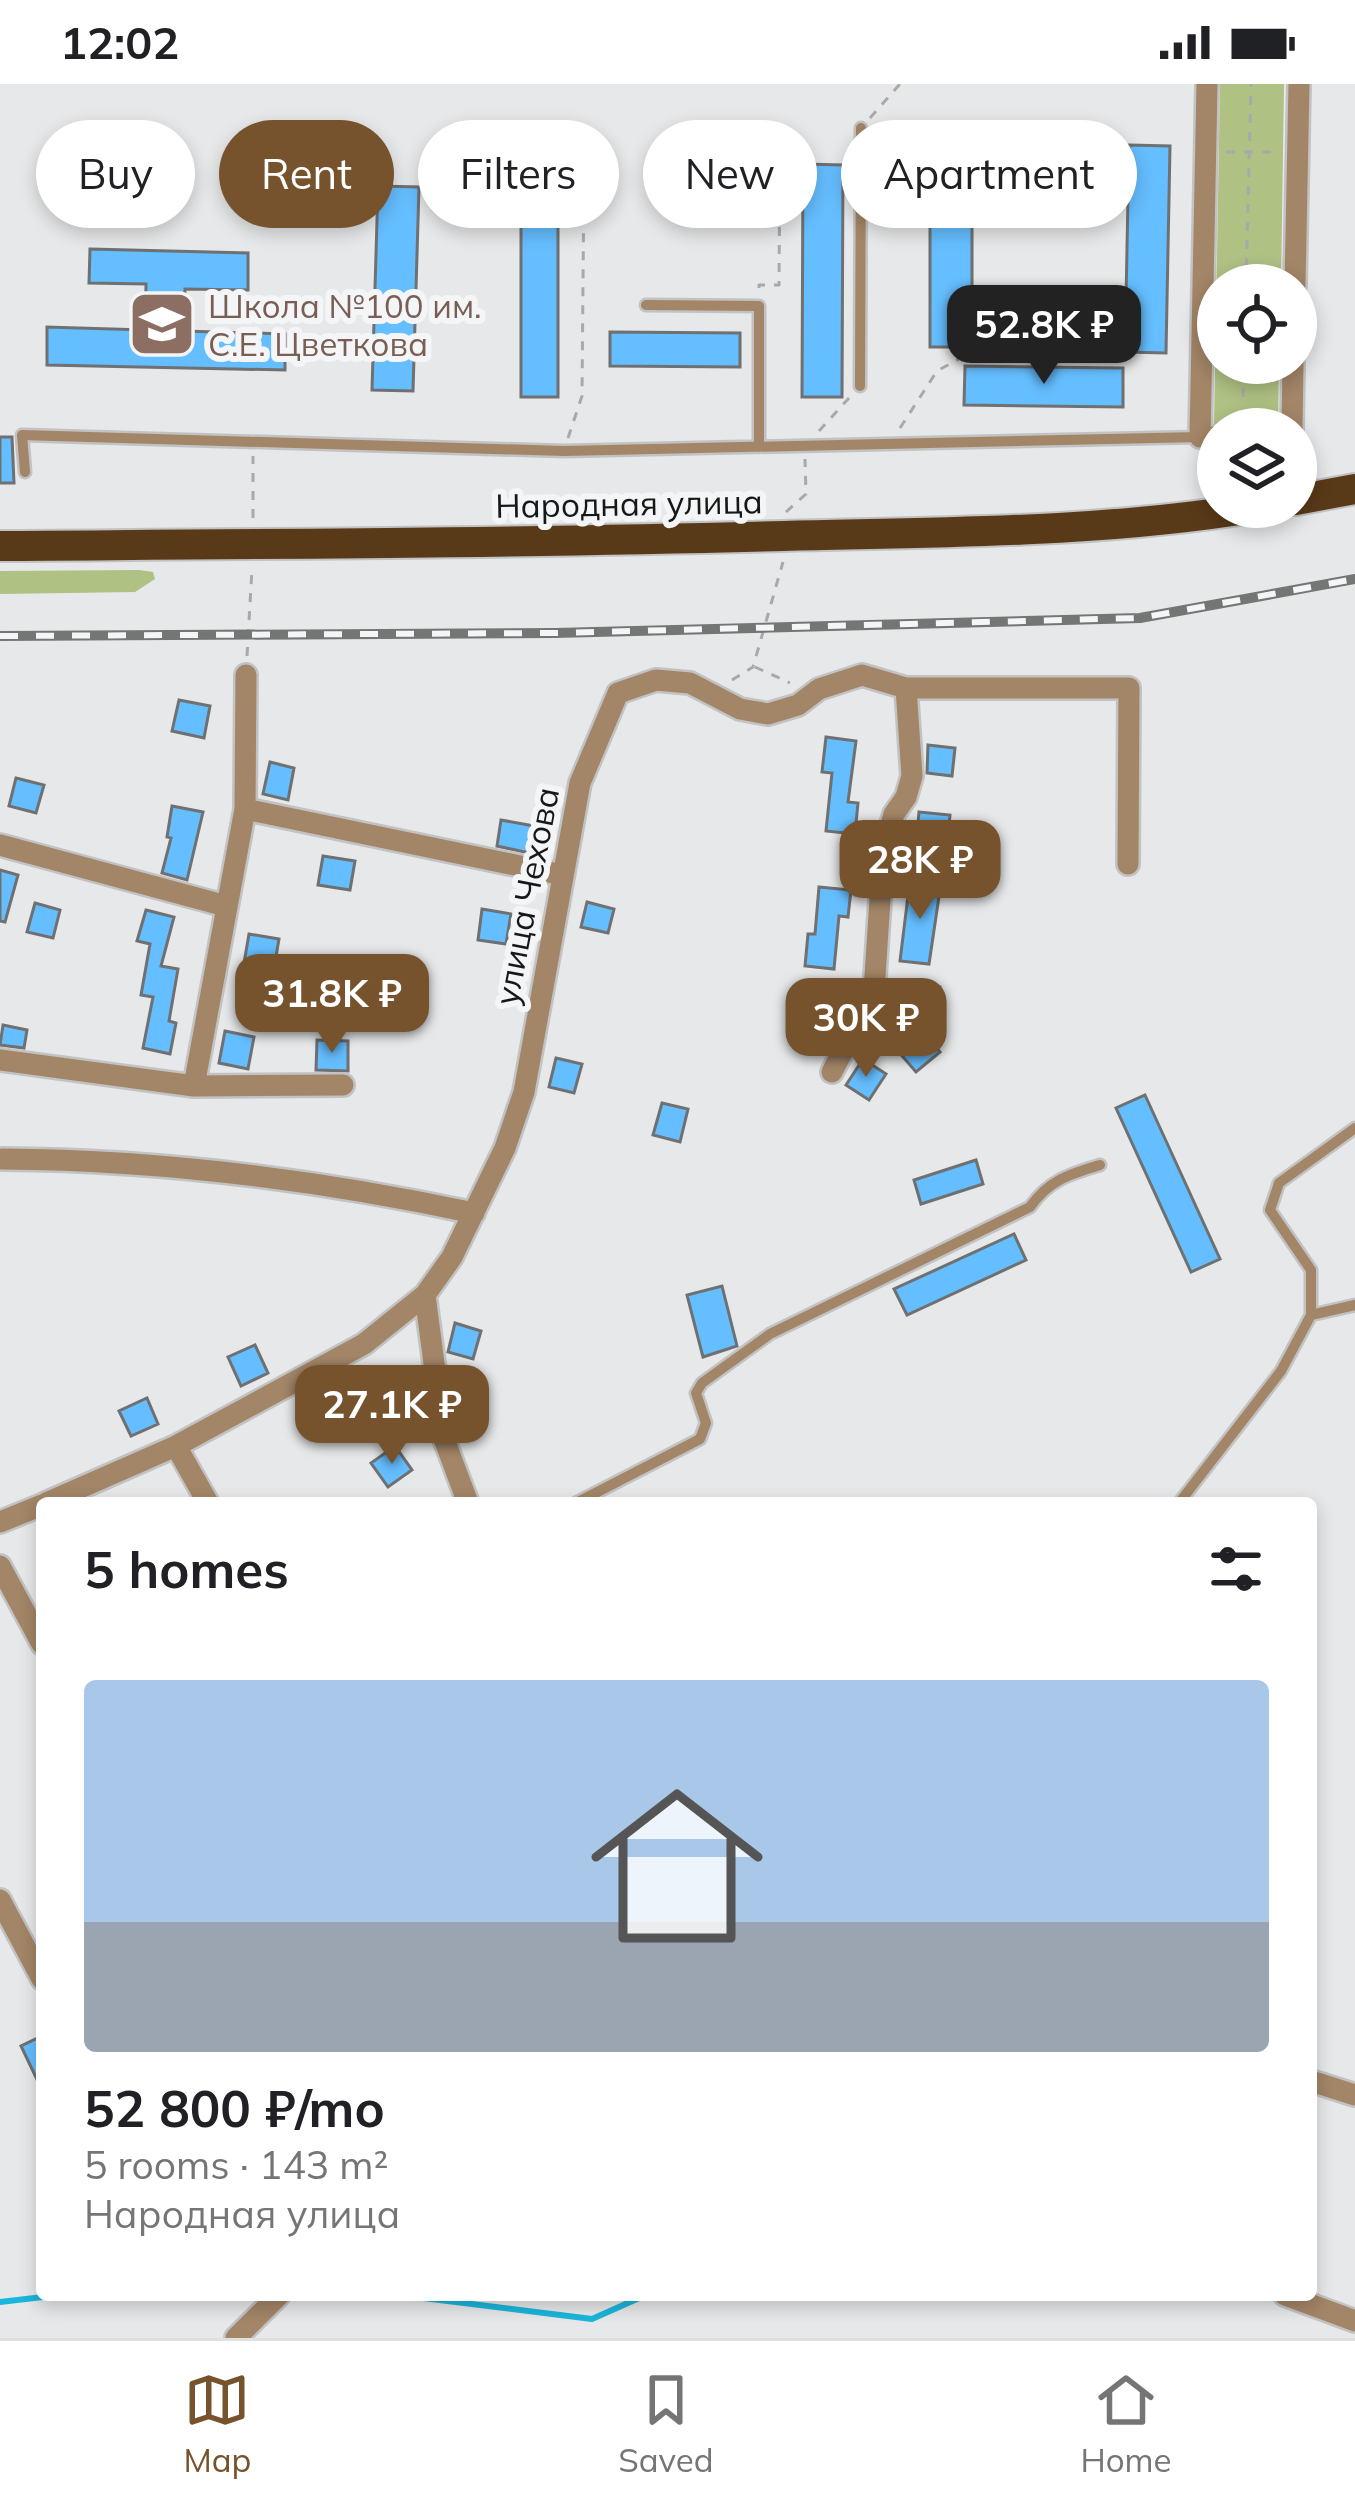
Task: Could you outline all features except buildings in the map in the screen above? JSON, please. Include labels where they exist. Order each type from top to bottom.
[{"type":"main road","points":[[1317,496],[1355,489]]},
{"type":"main road","name":"Народная улица","points":[[0,546],[989,530],[1105,525],[1197,514]]},
{"type":"street","points":[[1207,84],[1209,408]]},
{"type":"street","points":[[1295,264],[1299,84]]},
{"type":"street","points":[[194,1086],[245,809],[246,675]]},
{"type":"street","name":"улица Чехова","points":[[60,1497],[176,1446],[364,1344],[425,1295],[452,1257],[506,1148],[524,1093],[580,783],[618,693],[656,680],[690,683],[740,709],[768,714],[862,675],[906,688],[1129,688],[1128,864]]},
{"type":"street","points":[[832,1072],[874,991],[883,854],[894,814],[912,776],[906,688]]},
{"type":"street","points":[[245,809],[562,875]]},
{"type":"street","points":[[0,845],[226,906]]},
{"type":"street","points":[[0,1060],[194,1086],[343,1084]]},
{"type":"street","points":[[2,1159],[92,1159],[300,1181],[474,1213]]},
{"type":"street","points":[[425,1295],[444,1439],[466,1497]]},
{"type":"street","points":[[176,1446],[205,1497]]},
{"type":"street","name":"улица Чехова","points":[[0,1522],[36,1507]]},
{"type":"street","points":[[0,1566],[36,1633]]},
{"type":"street","points":[[0,1900],[36,1968]]},
{"type":"street","points":[[1317,2083],[1355,2095]]},
{"type":"street","points":[[1301,2301],[1355,2321]]},
{"type":"street","points":[[236,2338],[272,2302]]},
{"type":"lane","points":[[860,386],[861,228]]},
{"type":"lane","points":[[646,305],[759,305],[759,447]]},
{"type":"lane","points":[[25,472],[22,435],[564,451],[1197,437]]},
{"type":"lane","points":[[1184,1497],[1281,1371],[1311,1315],[1311,1270],[1270,1210],[1280,1183],[1355,1128]]},
{"type":"lane","points":[[588,1497],[700,1439],[706,1423],[697,1394],[701,1383],[770,1334],[1030,1207],[1060,1177],[1100,1165]]},
{"type":"lane","points":[[1311,1315],[1355,1305]]},
{"type":"path","points":[[868,120],[900,84]]},
{"type":"path","points":[[1247,264],[1251,84]]},
{"type":"path","points":[[1206,152],[1298,152]]},
{"type":"path","points":[[564,451],[582,396],[583,228]]},
{"type":"path","points":[[759,305],[759,285],[779,285],[779,228]]},
{"type":"path","points":[[892,444],[937,371],[997,338]]},
{"type":"path","points":[[1243,384],[1243,397]]},
{"type":"path","points":[[753,667],[813,694]]},
{"type":"green space","points":[[1220,84],[1284,84],[1281,264],[1217,264]]},
{"type":"green space","points":[[1215,384],[1279,384],[1278,408],[1214,408]]},
{"type":"green space","points":[[0,571],[153,572],[155,579],[135,592],[0,594]]},
{"type":"waterway","points":[[0,2302],[36,2298]]},
{"type":"waterway","points":[[447,2301],[592,2319],[632,2301]]},
{"type":"railway","points":[[0,636],[555,633],[1140,618],[1355,579]]},
{"type":"place","name":"Школа №100 им. С.Е. Цветкова","points":[[162,324]]}]
